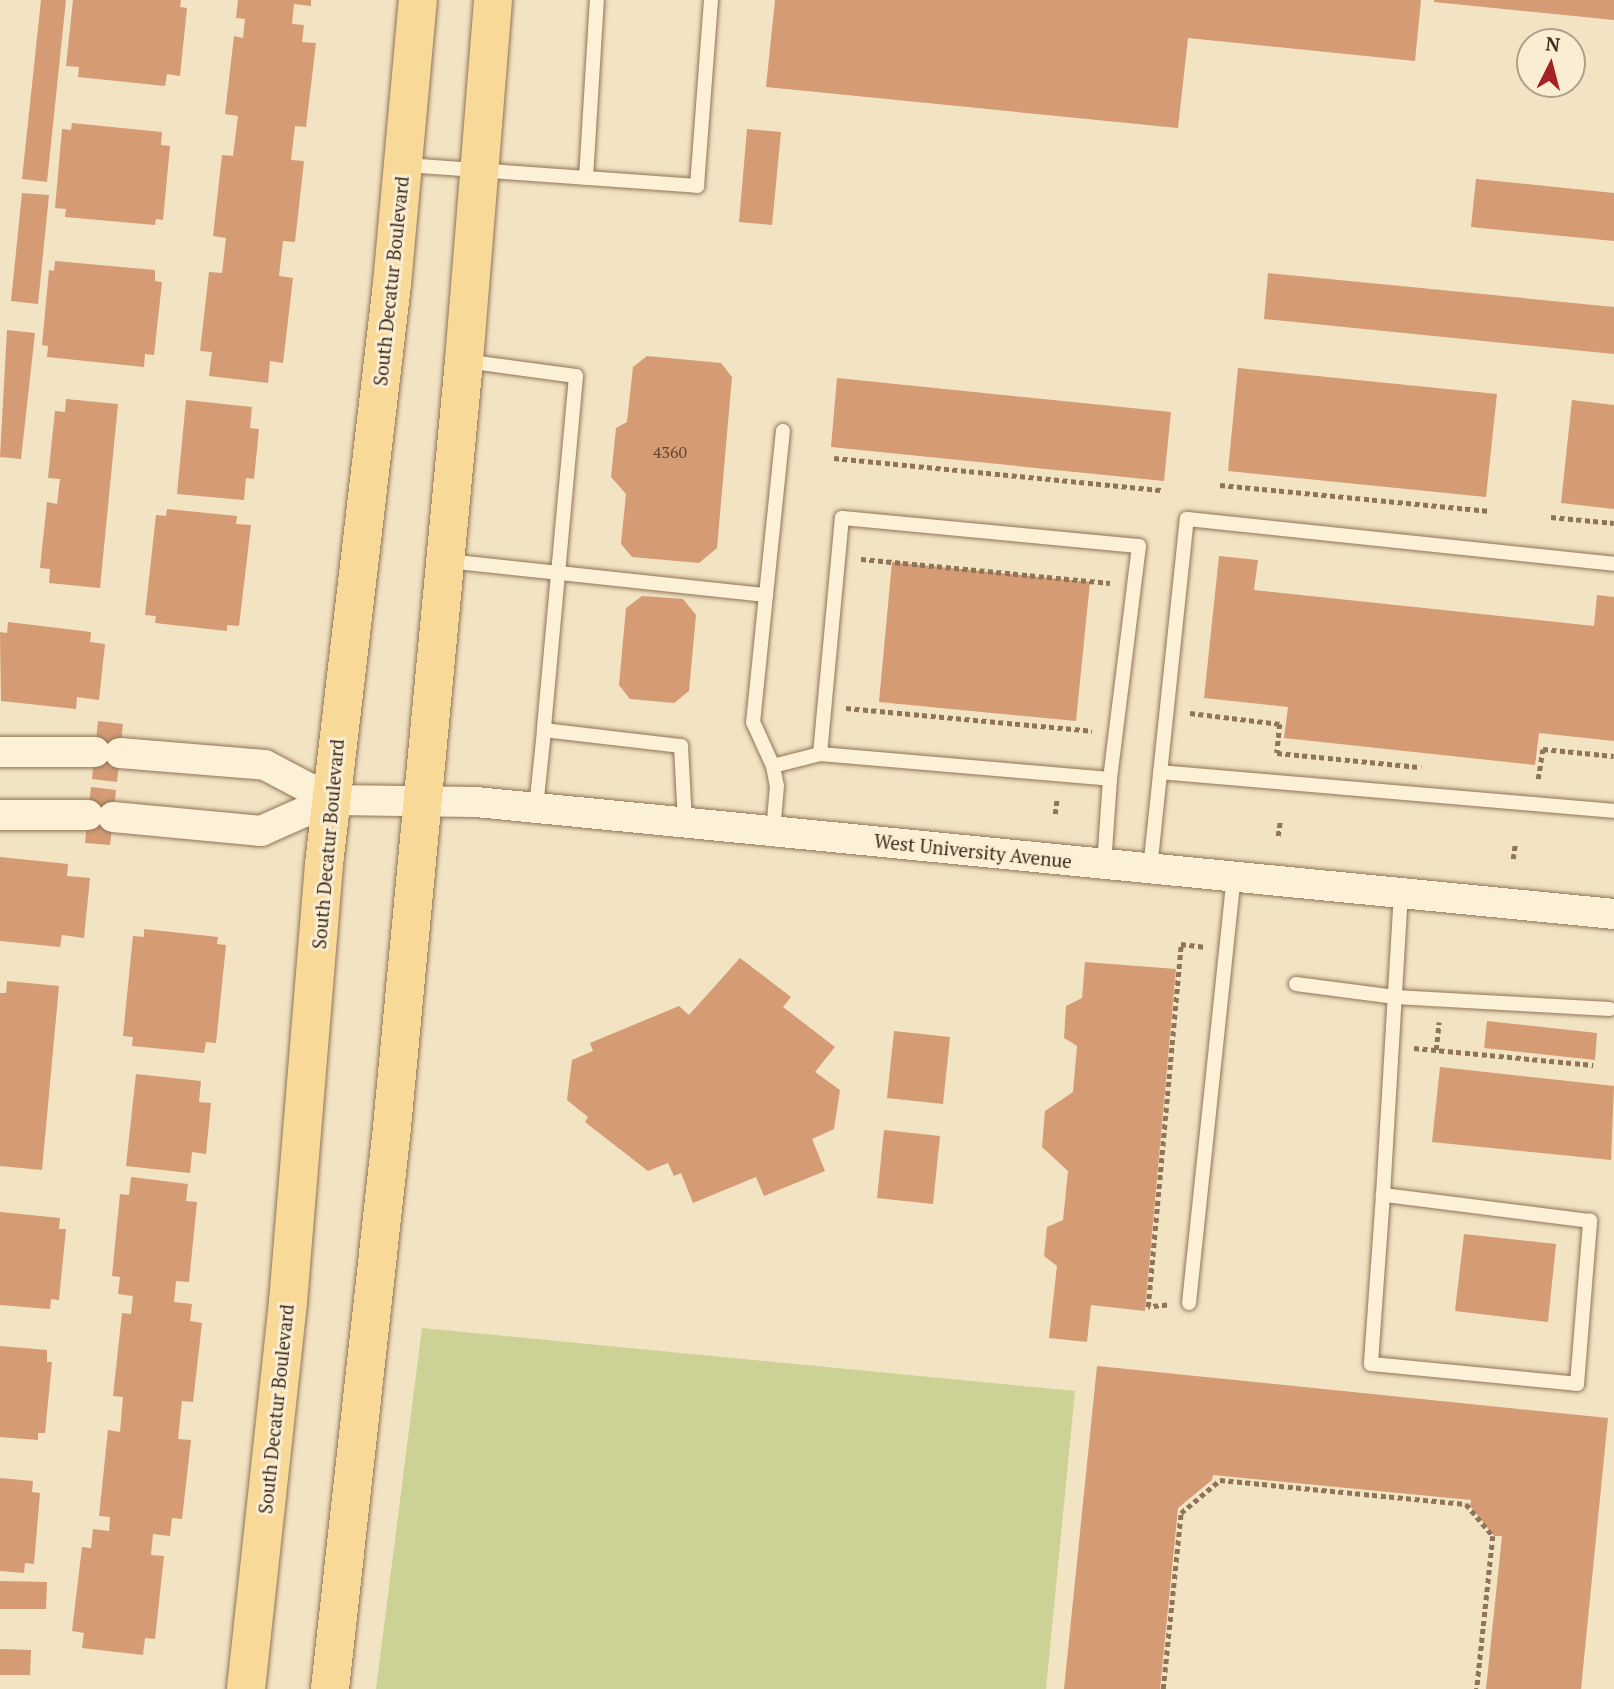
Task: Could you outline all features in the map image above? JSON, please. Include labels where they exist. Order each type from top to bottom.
[{"type":"main road","name":"South Decatur Boulevard","points":[[246,1689],[288,1302],[331,800],[403,165],[418,0]]},
{"type":"main road","points":[[330,1689],[392,1127],[464,361],[480,169],[488,8]]},
{"type":"street","points":[[0,752],[108,753],[265,765],[331,800]]},
{"type":"street","points":[[0,815],[101,816],[261,831],[331,800]]},
{"type":"street","name":"West University Avenue","points":[[331,800],[536,808],[1614,914]]},
{"type":"lane","points":[[586,178],[597,0]]},
{"type":"lane","points":[[403,165],[696,186],[711,0]]},
{"type":"lane","points":[[464,361],[576,376],[536,808]]},
{"type":"lane","points":[[773,831],[777,786],[773,766],[753,722],[783,432]]},
{"type":"lane","points":[[820,754],[842,518],[1139,546],[1110,779],[1104,864]]},
{"type":"lane","points":[[1150,869],[1187,519],[1614,564]]},
{"type":"lane","points":[[445,561],[766,595]]},
{"type":"lane","points":[[544,730],[681,746],[685,822]]},
{"type":"lane","points":[[773,766],[820,754],[1110,779]]},
{"type":"lane","points":[[1160,772],[1614,811]]},
{"type":"lane","points":[[1189,1303],[1234,877]]},
{"type":"lane","points":[[1383,1195],[1590,1220],[1577,1384],[1371,1364],[1401,893]]},
{"type":"lane","points":[[1296,984],[1395,996],[1610,1009]]},
{"type":"path","points":[[834,458],[1162,490]]},
{"type":"path","points":[[1220,485],[1490,511]]},
{"type":"path","points":[[1551,517],[1614,523]]},
{"type":"path","points":[[856,559],[1121,585]]},
{"type":"path","points":[[825,706],[1104,733]]},
{"type":"path","points":[[1185,713],[1280,724],[1277,753],[1430,768]]},
{"type":"path","points":[[1527,778],[1540,779],[1544,749],[1614,756]]},
{"type":"path","points":[[1055,814],[1057,794]]},
{"type":"path","points":[[1279,836],[1280,822]]},
{"type":"path","points":[[1513,859],[1515,845]]},
{"type":"path","points":[[1189,1303],[1148,1307],[1181,944],[1226,949]]},
{"type":"path","points":[[1436,1050],[1440,1018]]},
{"type":"path","points":[[1392,1046],[1593,1065]]},
{"type":"path","points":[[1163,1689],[1181,1513],[1220,1480],[1466,1504],[1493,1536],[1477,1689]]},
{"type":"green space","points":[[422,1328],[1075,1391],[1046,1689],[376,1689]]},
{"type":"building","points":[[41,0],[66,0],[47,182],[22,179]]},
{"type":"building","points":[[73,0],[181,0],[180,7],[187,8],[180,76],[167,74],[165,86],[78,77],[79,67],[66,66]]},
{"type":"building","points":[[238,0],[311,0],[311,6],[294,4],[292,24],[304,25],[302,42],[316,43],[306,127],[295,126],[291,160],[304,161],[295,242],[283,241],[279,276],[293,278],[283,363],[270,361],[268,383],[209,376],[212,352],[200,351],[209,272],[222,273],[226,238],[213,236],[222,155],[233,156],[238,116],[225,114],[234,36],[243,38],[245,19],[236,18]]},
{"type":"building","points":[[775,0],[1421,0],[1415,61],[1188,38],[1178,128],[766,87]]},
{"type":"building","points":[[1614,0],[1614,20],[1434,2]]},
{"type":"building","points":[[72,123],[162,132],[161,145],[170,146],[163,220],[156,219],[155,225],[65,217],[66,209],[55,208],[62,129],[71,130]]},
{"type":"building","points":[[747,129],[781,132],[772,225],[739,222]]},
{"type":"building","points":[[1476,179],[1614,193],[1614,241],[1471,227]]},
{"type":"building","points":[[22,193],[49,195],[38,304],[11,301]]},
{"type":"building","points":[[55,261],[155,270],[155,281],[162,282],[154,355],[145,354],[144,367],[47,357],[48,346],[42,345],[49,270],[54,271]]},
{"type":"building","points":[[1268,273],[1614,307],[1614,354],[1264,319]]},
{"type":"building","points":[[7,330],[35,333],[21,459],[0,457]]},
{"type":"building","points":[[647,356],[721,363],[732,377],[717,548],[699,563],[632,557],[621,544],[626,494],[611,477],[616,428],[627,422],[633,367]]},
{"type":"building","points":[[1238,368],[1497,394],[1486,497],[1228,471]]},
{"type":"building","points":[[837,378],[1171,412],[1164,481],[831,447]]},
{"type":"building","points":[[66,399],[118,404],[100,588],[49,583],[50,569],[40,568],[47,502],[57,504],[60,479],[48,478],[55,411],[65,412]]},
{"type":"building","points":[[186,400],[252,407],[250,428],[259,429],[254,479],[246,478],[244,500],[177,494]]},
{"type":"building","points":[[1572,400],[1614,405],[1614,509],[1561,503]]},
{"type":"building","points":[[167,509],[237,516],[236,524],[251,525],[239,626],[227,625],[227,631],[155,623],[156,616],[145,615],[156,515],[166,516]]},
{"type":"building","points":[[1219,556],[1258,560],[1254,590],[1594,626],[1597,595],[1614,597],[1614,741],[1539,733],[1535,765],[1284,738],[1288,707],[1204,698]]},
{"type":"building","points":[[892,562],[1090,582],[1076,721],[879,702]]},
{"type":"building","points":[[642,596],[683,599],[696,615],[689,691],[674,703],[630,699],[619,685],[626,608]]},
{"type":"building","points":[[8,622],[91,632],[90,642],[105,644],[99,700],[77,697],[76,709],[1,701],[0,632],[7,633]]},
{"type":"building","points":[[98,721],[123,724],[117,782],[92,779]]},
{"type":"building","points":[[91,787],[116,790],[110,845],[85,843]]},
{"type":"building","points":[[0,857],[68,864],[67,876],[90,878],[84,938],[62,935],[60,947],[0,941]]},
{"type":"building","points":[[144,929],[218,937],[217,944],[226,945],[216,1043],[206,1042],[204,1053],[132,1046],[133,1037],[123,1036],[133,936],[144,937]]},
{"type":"building","points":[[740,958],[791,997],[783,1007],[835,1047],[815,1072],[840,1090],[834,1129],[812,1139],[825,1171],[764,1196],[756,1177],[693,1203],[681,1173],[674,1176],[668,1163],[648,1171],[585,1122],[588,1117],[567,1100],[572,1060],[593,1051],[590,1043],[679,1006],[689,1015]]},
{"type":"building","points":[[1085,962],[1176,969],[1145,1311],[1091,1305],[1087,1342],[1049,1338],[1057,1266],[1044,1256],[1047,1227],[1063,1220],[1068,1171],[1042,1147],[1045,1111],[1073,1092],[1077,1046],[1064,1038],[1066,1006],[1082,998]]},
{"type":"building","points":[[7,981],[59,986],[42,1170],[0,1166],[0,993],[6,993]]},
{"type":"building","points":[[1487,1021],[1597,1033],[1595,1060],[1484,1048]]},
{"type":"building","points":[[894,1031],[950,1037],[943,1104],[887,1098]]},
{"type":"building","points":[[1440,1067],[1614,1086],[1611,1160],[1432,1142]]},
{"type":"building","points":[[136,1074],[201,1081],[199,1102],[211,1103],[206,1154],[192,1152],[190,1173],[126,1166]]},
{"type":"building","points":[[884,1130],[940,1136],[933,1204],[877,1198]]},
{"type":"building","points":[[131,1177],[188,1184],[186,1201],[197,1202],[189,1282],[176,1281],[174,1302],[192,1304],[190,1321],[202,1323],[193,1402],[182,1401],[178,1439],[191,1440],[182,1519],[172,1518],[170,1536],[153,1534],[151,1555],[164,1556],[155,1639],[145,1638],[143,1655],[82,1648],[84,1633],[72,1631],[82,1547],[91,1548],[93,1529],[109,1531],[110,1517],[99,1516],[108,1430],[120,1432],[123,1397],[113,1396],[122,1313],[131,1314],[133,1296],[118,1294],[120,1277],[112,1276],[120,1194],[129,1195]]},
{"type":"building","points":[[0,1212],[60,1218],[59,1229],[66,1229],[59,1300],[51,1299],[50,1309],[0,1305]]},
{"type":"building","points":[[1464,1234],[1556,1244],[1548,1322],[1455,1311]]},
{"type":"building","points":[[0,1346],[47,1350],[47,1362],[52,1362],[45,1433],[38,1433],[38,1440],[0,1437]]},
{"type":"building","points":[[1097,1366],[1608,1418],[1581,1689],[1486,1689],[1502,1536],[1494,1536],[1470,1506],[1471,1500],[1213,1475],[1212,1480],[1178,1508],[1160,1689],[1064,1689]]},
{"type":"building","points":[[0,1478],[33,1481],[32,1492],[40,1493],[34,1564],[25,1563],[24,1573],[0,1571]]},
{"type":"building","points":[[0,1581],[47,1582],[46,1609],[0,1609]]},
{"type":"building","points":[[0,1649],[31,1650],[30,1675],[0,1675]]}]
